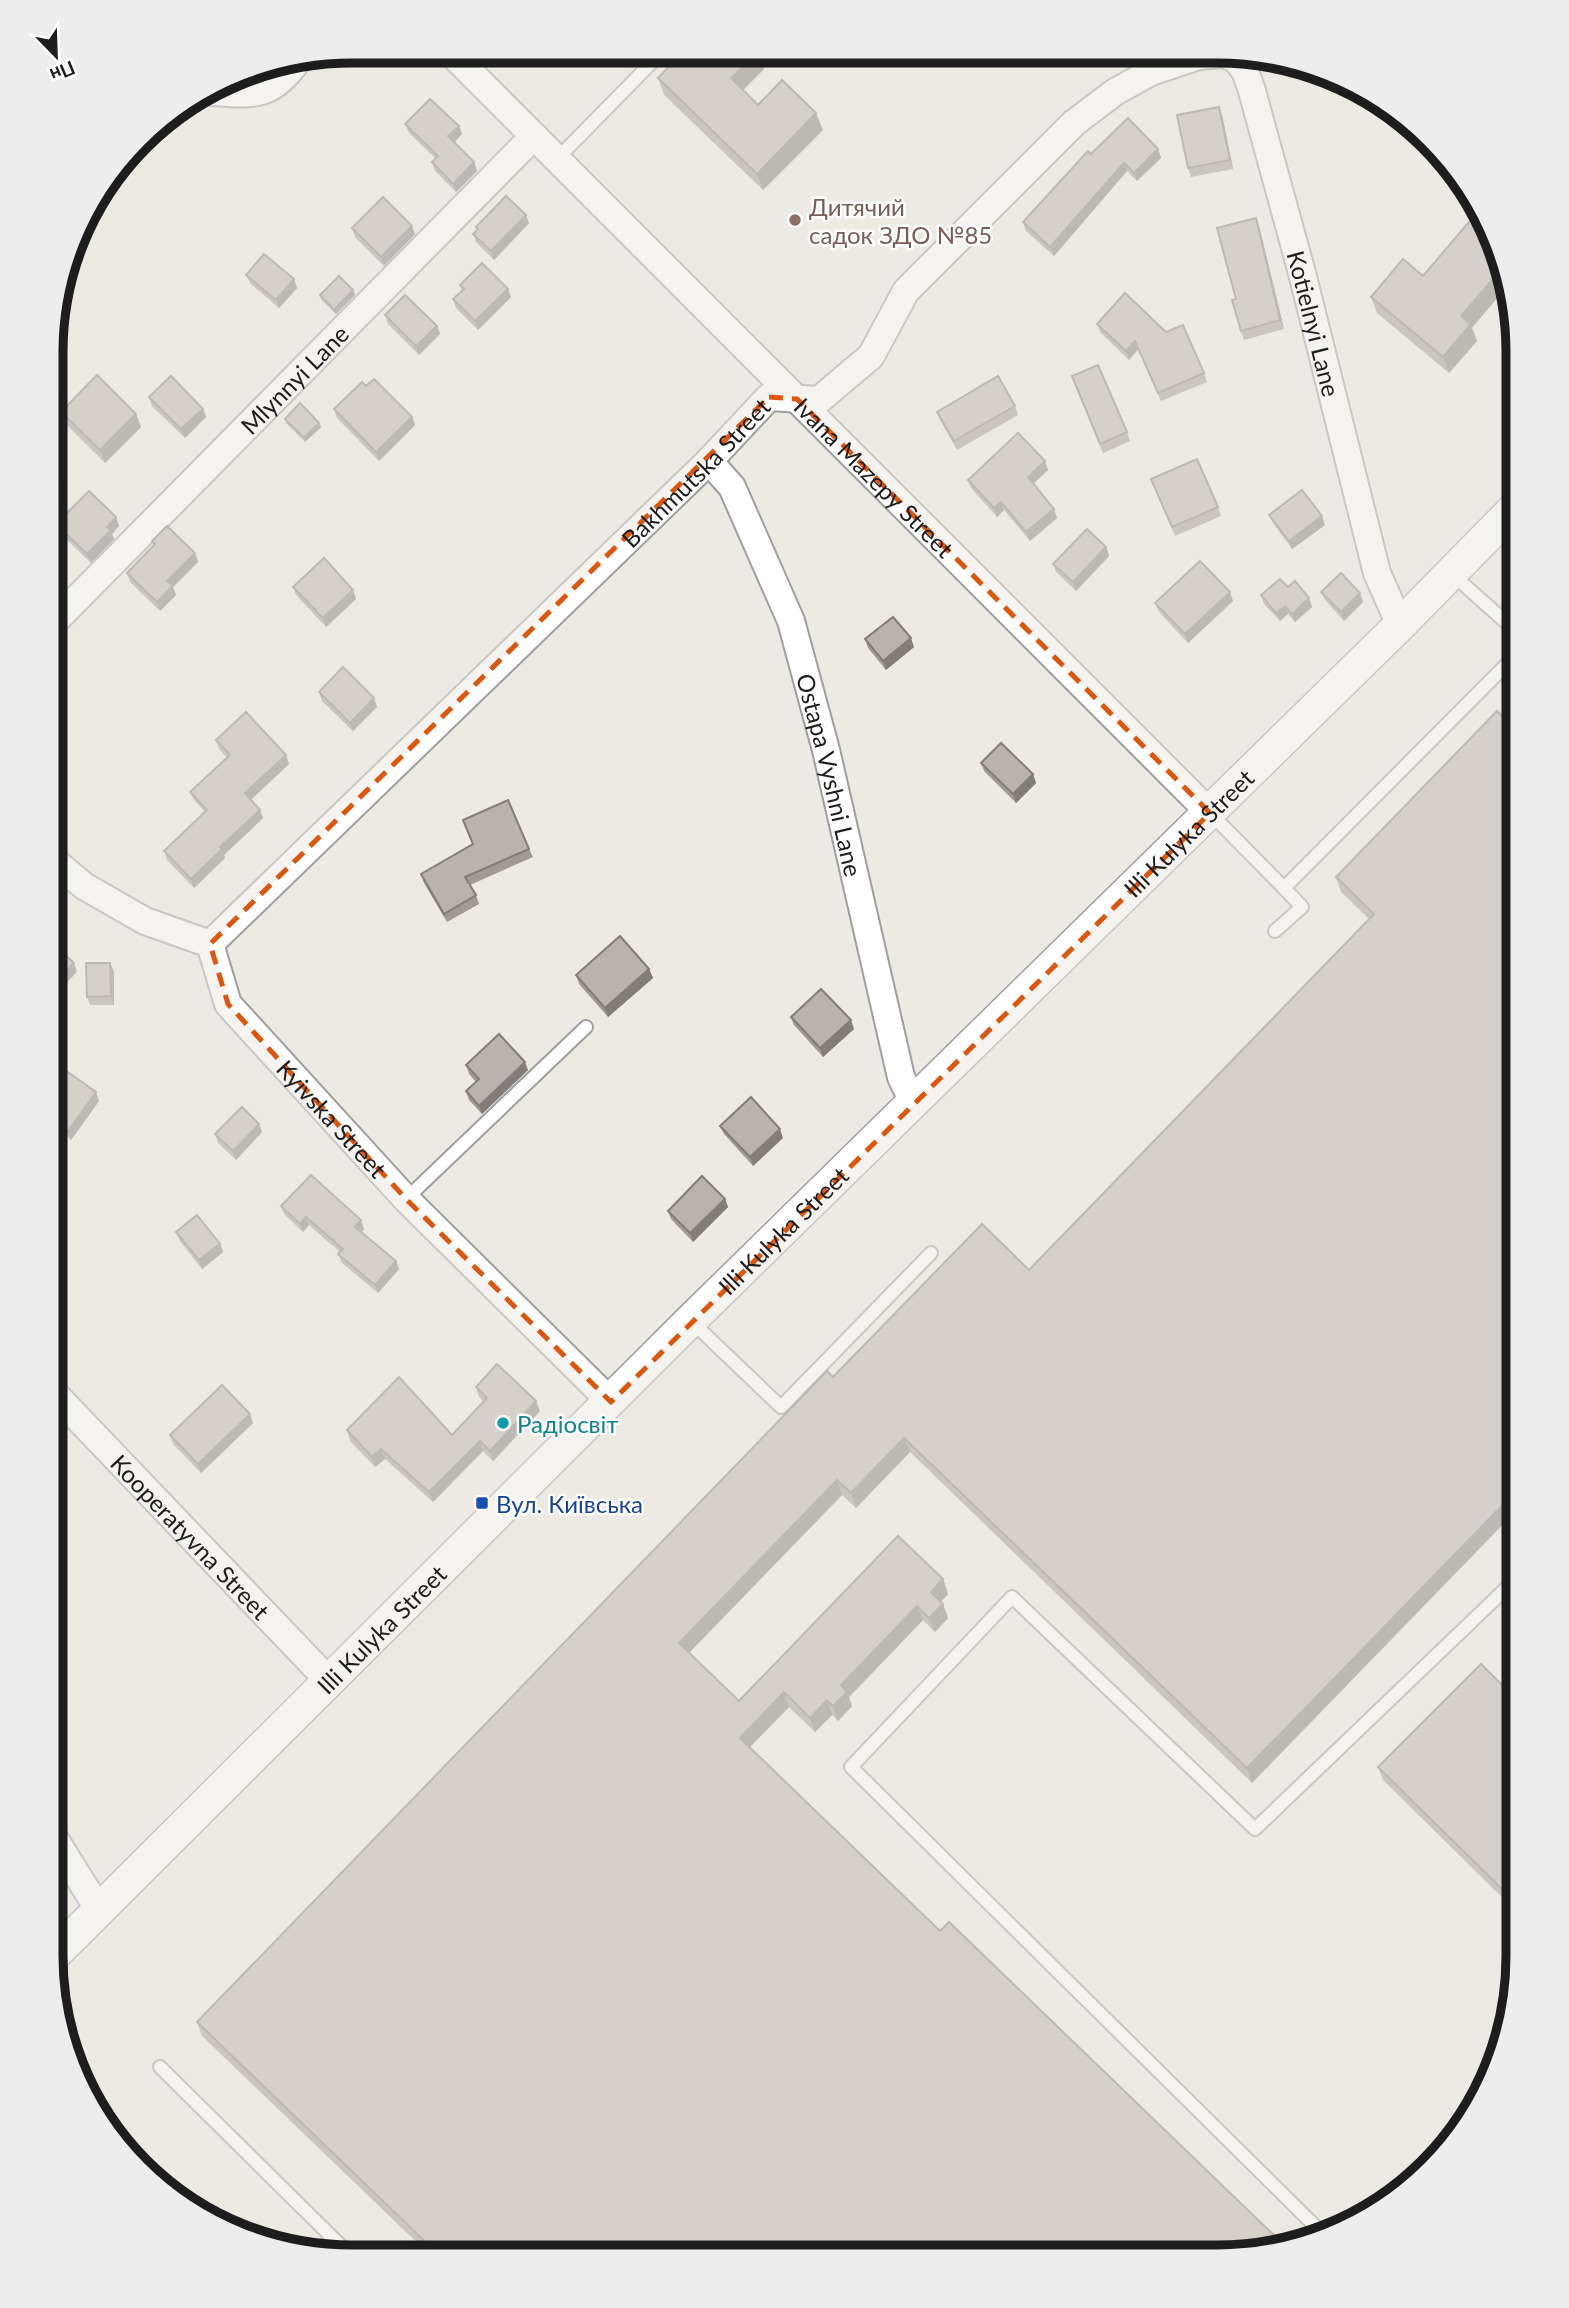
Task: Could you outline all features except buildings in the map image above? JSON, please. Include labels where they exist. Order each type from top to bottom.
[{"type":"street","name":"Ivana Mazepy Street","points":[[464,63],[1210,813]]},
{"type":"street","name":"Bakhmutska Street","points":[[210,944],[709,461],[769,397],[819,400],[871,356],[906,291],[1074,123],[1115,92],[1150,72],[1178,63]]},
{"type":"street","name":"Kotielnyi Lane","points":[[1240,64],[1252,90],[1302,273],[1377,573],[1400,625]]},
{"type":"street","points":[[224,93],[261,93],[291,70]]},
{"type":"street","name":"Mlynnyi Lane","points":[[63,613],[534,136]]},
{"type":"street","name":"Ostapa Vyshni Lane","points":[[709,461],[732,487],[791,621],[826,750],[901,1077],[914,1104]]},
{"type":"street","name":"Illi Kulyka Street","points":[[63,1946],[691,1320],[1210,813],[1506,517]]},
{"type":"street","points":[[63,869],[84,886],[145,921],[210,944]]},
{"type":"street","name":"Kyivska Street","points":[[210,944],[228,1004],[406,1199],[611,1402]]},
{"type":"street","name":"Kooperatyvna Street","points":[[63,1403],[330,1682]]},
{"type":"street","points":[[63,1852],[99,1910]]},
{"type":"lane","points":[[557,159],[651,63]]},
{"type":"lane","points":[[1451,573],[1506,622]]},
{"type":"lane","points":[[1284,888],[1506,665]]},
{"type":"lane","points":[[1210,813],[1302,906],[1275,931]]},
{"type":"lane","points":[[406,1199],[586,1027]]},
{"type":"lane","points":[[691,1320],[780,1407],[931,1253]]},
{"type":"lane","points":[[1316,2227],[851,1767],[1012,1597],[1255,1829],[1506,1588]]},
{"type":"lane","points":[[160,2067],[339,2244]]},
{"type":"highlighted area","points":[[769,397],[797,399],[1210,813],[611,1402],[406,1199],[228,1004],[210,944]]},
{"type":"place","name":"Дитячий садок ЗДО №85","points":[[795,220]]},
{"type":"place","name":"Радіосвіт","points":[[503,1423]]},
{"type":"place","name":"Вул. Київська","points":[[482,1503]]}]
